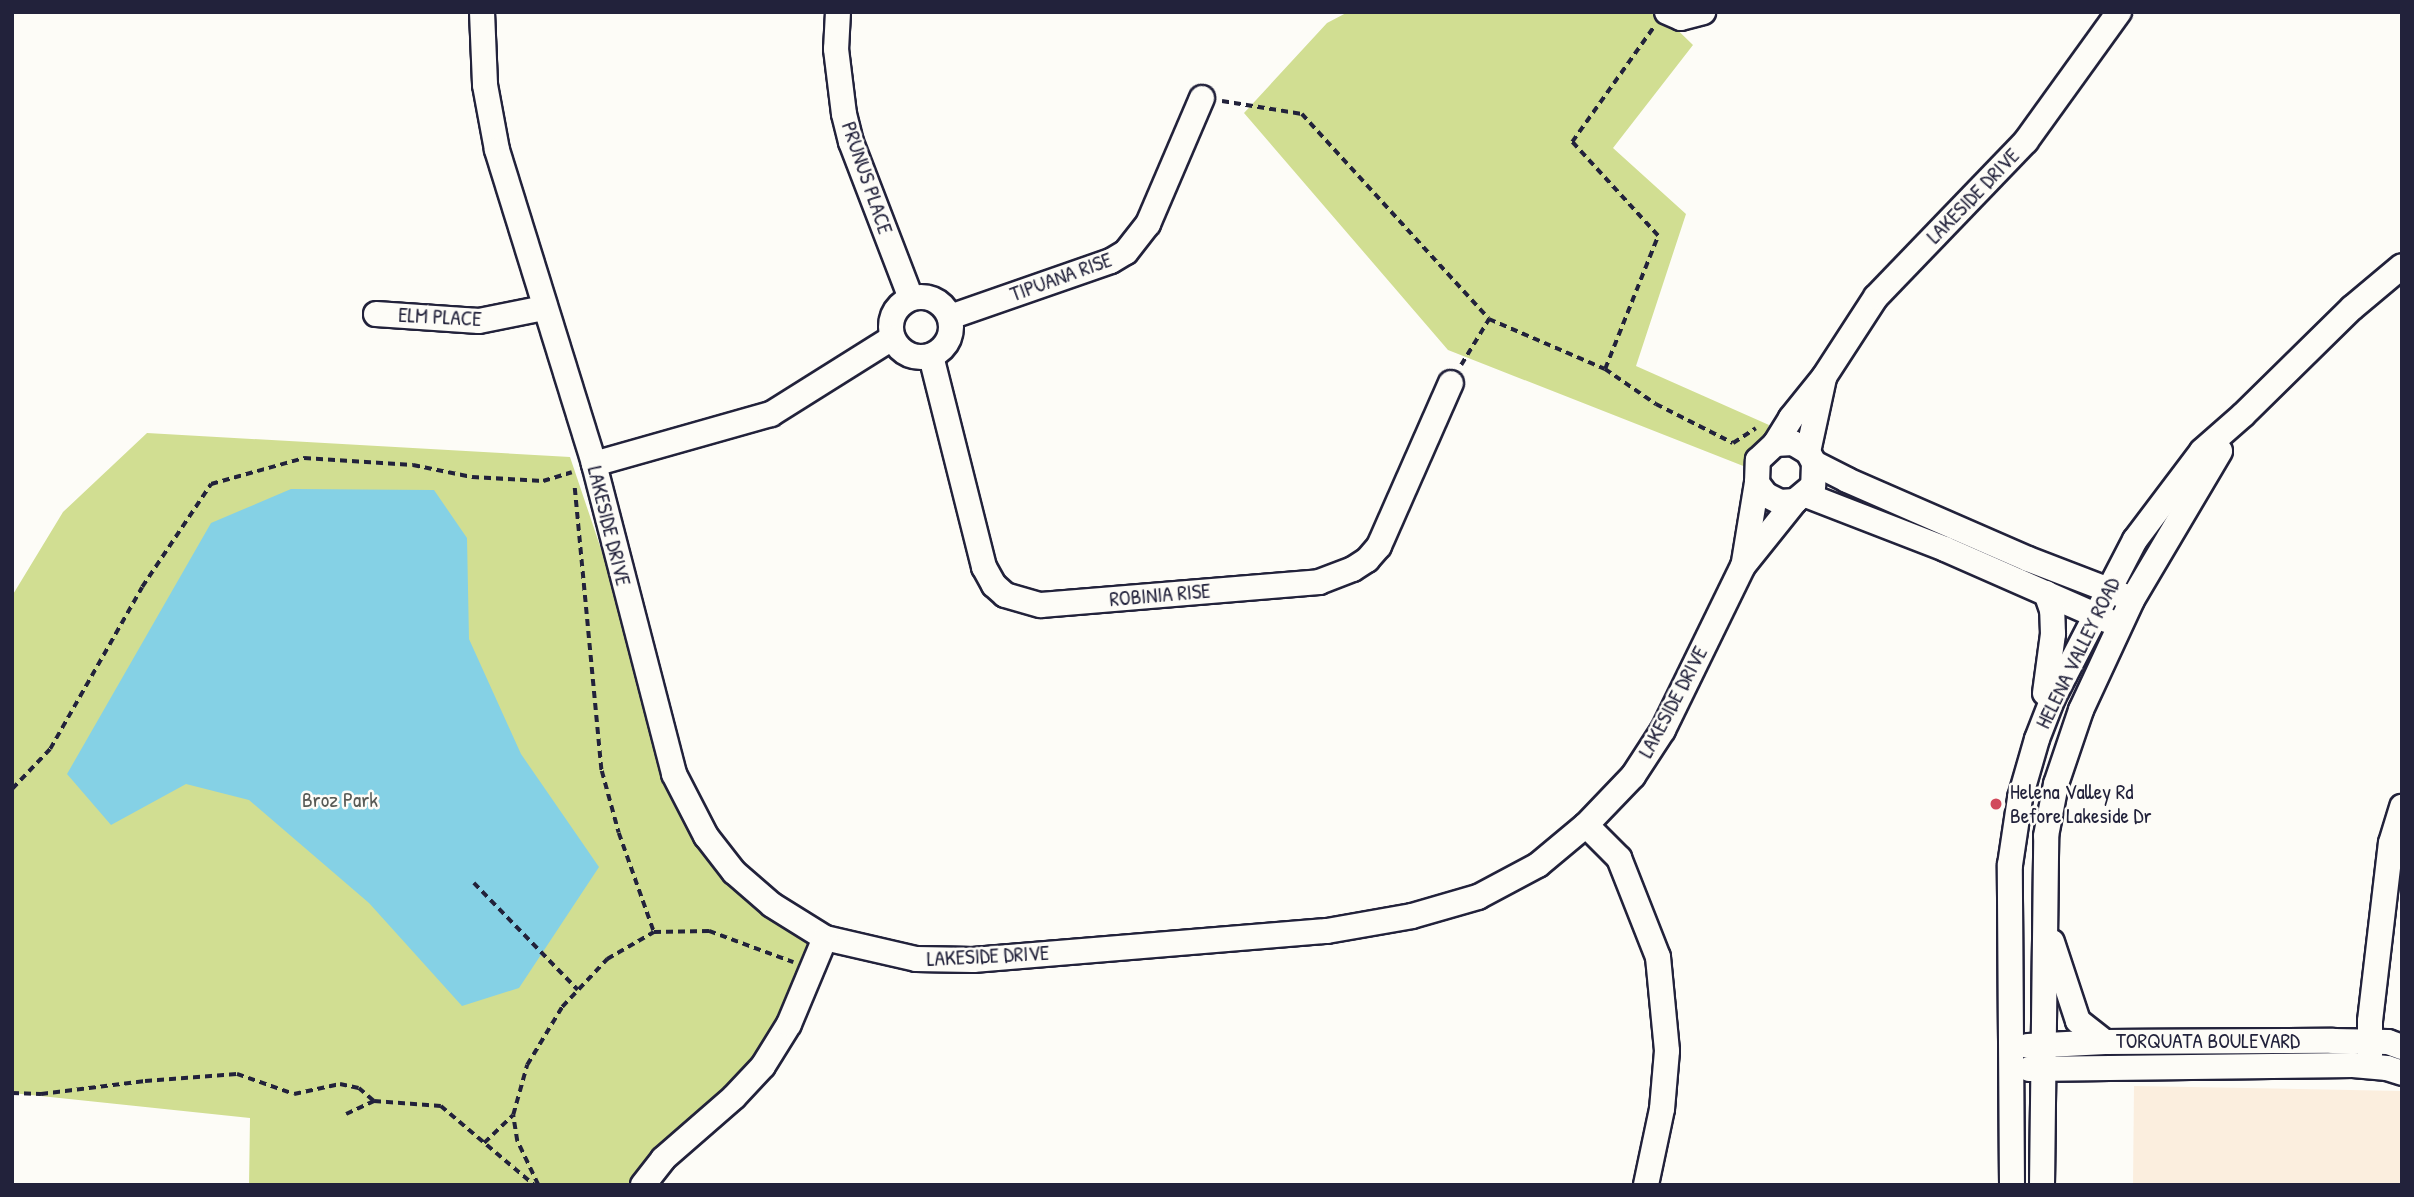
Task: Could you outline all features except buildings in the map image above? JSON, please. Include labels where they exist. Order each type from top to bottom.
[{"type":"street","name":"LAKESIDE DRIVE","points":[[482,12],[485,85],[497,150],[594,464],[674,774],[706,836],[734,873],[772,905],[825,938],[916,959],[972,960],[1327,931],[1412,916],[1478,897],[1538,865],[1586,825],[1633,776],[1663,730],[1743,566],[1813,486],[1811,457],[1824,377]]},
{"type":"street","name":"PRUNUS PLACE","points":[[838,12],[836,49],[844,114],[851,142],[911,298]]},
{"type":"street","points":[[1662,18],[1681,18],[1703,12]]},
{"type":"street","name":"LAKESIDE DRIVE","points":[[1743,566],[1757,483],[1758,460],[1776,444],[1791,418],[1824,377],[1876,297],[2026,141],[2056,103],[2119,12]]},
{"type":"street","name":"TIPUANA RISE","points":[[950,317],[1111,261],[1126,252],[1148,224],[1202,98]]},
{"type":"street","name":"HELENA VALLEY ROAD","points":[[2012,1185],[2010,865],[2020,798],[2037,739],[2094,614],[2135,540],[2195,460],[2352,309],[2402,266]]},
{"type":"street","points":[[911,298],[934,300],[944,307],[950,317],[949,341],[931,356],[908,355],[892,338],[893,314],[911,298]]},
{"type":"street","name":"ELM PLACE","points":[[376,314],[479,321],[544,308]]},
{"type":"street","points":[[594,464],[771,414],[892,338]]},
{"type":"street","name":"ROBINIA RISE","points":[[931,356],[984,567],[994,585],[1005,595],[1041,605],[1320,582],[1353,569],[1367,560],[1379,546],[1451,383]]},
{"type":"street","name":"HELENA VALLEY ROAD","points":[[2042,1185],[2046,836],[2056,784],[2081,710],[2132,600],[2189,499],[2243,415]]},
{"type":"street","points":[[1776,444],[1793,443],[1847,480],[2028,559],[2132,600]]},
{"type":"street","points":[[1757,483],[1766,495],[1780,502],[1801,498],[2046,593],[2120,626]]},
{"type":"street","points":[[2037,739],[2053,634],[2052,610],[2046,593]]},
{"type":"street","points":[[2386,1069],[2381,942],[2391,843],[2402,807]]},
{"type":"street","points":[[1586,825],[1619,858],[1658,957],[1667,1051],[1662,1109],[1646,1185]]},
{"type":"street","points":[[2045,918],[2078,1021],[2105,1042]]},
{"type":"street","points":[[643,1185],[663,1159],[734,1097],[764,1066],[789,1024],[825,938]]},
{"type":"street","name":"TORQUATA BOULEVARD","points":[[2043,1057],[2105,1042],[2387,1043]]},
{"type":"street","name":"TORQUATA BOULEVARD","points":[[2013,1058],[2386,1069]]},
{"type":"path","points":[[1605,369],[1658,236],[1572,142],[1662,18]]},
{"type":"path","points":[[1202,98],[1303,114],[1489,319],[1605,369],[1656,404],[1733,443],[1778,414],[1791,418]]},
{"type":"path","points":[[1451,383],[1489,319]]},
{"type":"path","points":[[12,789],[50,749],[142,587],[211,484],[304,458],[413,466],[472,477],[543,481],[574,471],[602,771],[619,833],[654,932]]},
{"type":"path","points":[[474,883],[578,990]]},
{"type":"path","points":[[536,1185],[517,1141],[513,1115],[527,1065],[562,1007],[607,959],[654,932],[709,930],[813,968]]},
{"type":"path","points":[[12,1093],[41,1094],[145,1081],[237,1074],[294,1094],[340,1084],[359,1088],[374,1101]]},
{"type":"path","points":[[346,1114],[374,1101],[440,1106],[536,1185]]},
{"type":"path","points":[[484,1143],[513,1115]]},
{"type":"shaded area","points":[[2134,1086],[2402,1091],[2402,1185],[2133,1185]]},
{"type":"green space","points":[[1348,12],[1659,12],[1693,45],[1613,148],[1686,214],[1636,366],[1769,425],[1756,471],[1448,350],[1244,113],[1327,23]]},
{"type":"green space","name":"Broz Park","points":[[147,433],[570,457],[657,715],[706,836],[825,938],[789,1024],[643,1185],[249,1185],[250,1118],[12,1093],[12,596],[63,512]]},
{"type":"water","points":[[291,489],[434,490],[467,538],[469,639],[521,754],[599,867],[519,988],[462,1006],[369,903],[249,800],[186,784],[111,825],[67,774],[211,523]]},
{"type":"place","name":"Helena Valley Rd Before Lakeside Dr","points":[[1996,804]]}]
